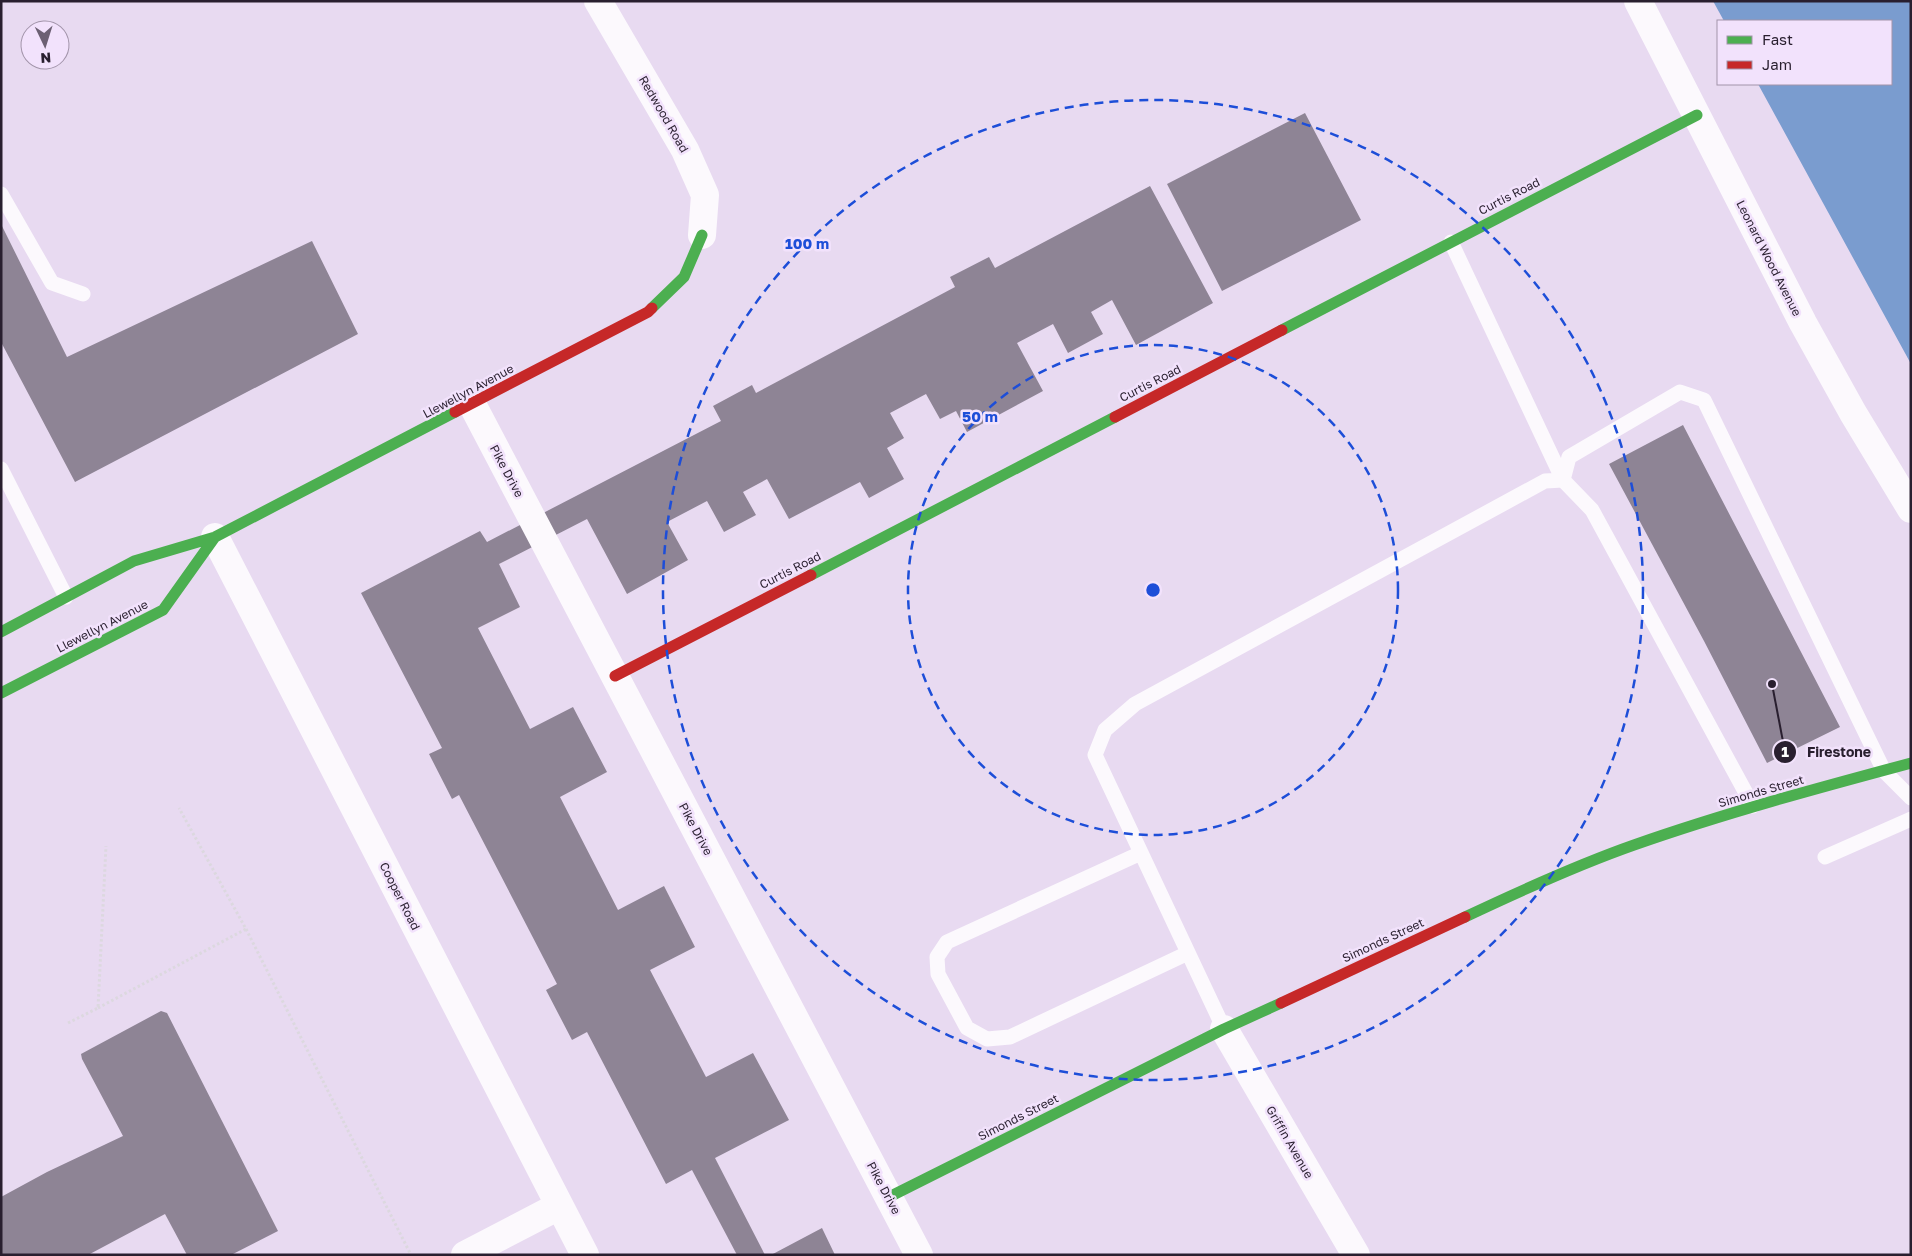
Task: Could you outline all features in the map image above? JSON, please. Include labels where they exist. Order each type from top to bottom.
[{"type":"street","name":"Redwood Road","points":[[598,1],[685,150],[705,195],[702,235]]},
{"type":"street","name":"Leonard Wood Avenue","points":[[1638,1],[1803,323],[1853,414],[1911,509]]},
{"type":"street","name":"Curtis Road","points":[[615,676],[1697,115]]},
{"type":"street","name":"Llewellyn Avenue","points":[[1,632],[134,561],[215,537],[648,312],[684,277],[702,235]]},
{"type":"street","name":"Pike Drive","points":[[472,404],[919,1255]]},
{"type":"street","name":"Llewellyn Avenue","points":[[1,694],[163,610],[215,537]]},
{"type":"street","name":"Cooper Road","points":[[215,537],[585,1255]]},
{"type":"street","name":"Simonds Street","points":[[889,1197],[1224,1029],[1512,895],[1632,846],[1753,806],[1911,763]]},
{"type":"street","name":"Griffin Avenue","points":[[1224,1029],[1356,1255]]},
{"type":"street","points":[[465,1255],[559,1206]]},
{"type":"lane","points":[[1,194],[52,283],[83,294]]},
{"type":"lane","points":[[1450,242],[1563,480],[1592,510],[1753,806]]},
{"type":"lane","points":[[1563,480],[1569,457],[1680,392],[1704,400],[1884,771],[1911,798]]},
{"type":"lane","points":[[1,469],[66,597]]},
{"type":"lane","points":[[1224,1029],[1095,755],[1105,730],[1135,704],[1545,481],[1563,480]]},
{"type":"lane","points":[[1825,858],[1911,819]]},
{"type":"lane","points":[[1141,853],[947,942],[938,957],[938,974],[967,1028],[987,1040],[1010,1037],[1188,953]]},
{"type":"path","points":[[179,808],[246,929],[411,1255]]},
{"type":"path","points":[[98,1008],[106,846]]},
{"type":"path","points":[[68,1024],[246,929]]},
{"type":"water","points":[[1713,1],[1911,1],[1911,364],[1759,85],[1892,85],[1892,20],[1723,20]]},
{"type":"building","points":[[1305,113],[1361,220],[1222,291],[1167,184]]},
{"type":"building","points":[[1150,186],[1213,303],[1136,345],[1112,300],[1091,312],[1103,334],[1068,353],[1053,324],[1017,343],[1043,391],[967,432],[956,411],[940,419],[926,394],[890,413],[904,438],[887,448],[904,479],[869,498],[860,482],[789,519],[767,479],[743,492],[756,515],[724,532],[707,501],[667,522],[688,560],[627,594],[587,519],[499,564],[520,607],[478,628],[530,729],[573,707],[607,772],[560,797],[618,910],[664,886],[695,947],[650,970],[706,1077],[753,1053],[789,1120],[715,1158],[765,1255],[737,1255],[692,1170],[666,1184],[587,1032],[572,1040],[546,990],[557,984],[459,795],[452,799],[429,754],[442,748],[361,593],[480,531],[487,542],[721,421],[713,406],[752,385],[756,393],[955,287],[950,277],[989,257],[995,268]]},
{"type":"building","points":[[1,224],[67,357],[312,241],[358,334],[75,482],[1,342]]},
{"type":"building","points":[[1683,425],[1840,727],[1767,763],[1609,464]]},
{"type":"building","points":[[161,1011],[167,1013],[278,1231],[231,1255],[187,1255],[165,1214],[88,1255],[1,1255],[1,1197],[47,1172],[123,1136],[81,1054]]},
{"type":"building","points":[[822,1228],[835,1255],[771,1255]]},
{"type":"traffic: fast","points":[[1282,330],[1697,115]]},
{"type":"traffic: fast","points":[[652,308],[684,277],[702,235]]},
{"type":"traffic: fast","points":[[1,632],[134,561],[215,537],[455,412]]},
{"type":"traffic: fast","points":[[811,575],[1115,417]]},
{"type":"traffic: fast","points":[[1,693],[163,610],[215,537]]},
{"type":"traffic: fast","points":[[1465,917],[1591,861],[1668,833],[1806,791],[1911,763]]},
{"type":"traffic: fast","points":[[889,1197],[1224,1029],[1281,1003]]},
{"type":"traffic: jam","points":[[455,412],[648,312],[652,308]]},
{"type":"traffic: jam","points":[[1115,417],[1282,330]]},
{"type":"traffic: jam","points":[[615,676],[811,575]]},
{"type":"traffic: jam","points":[[1281,1003],[1465,917]]},
{"type":"place","name":"Firestone","points":[[1772,684]]}]
